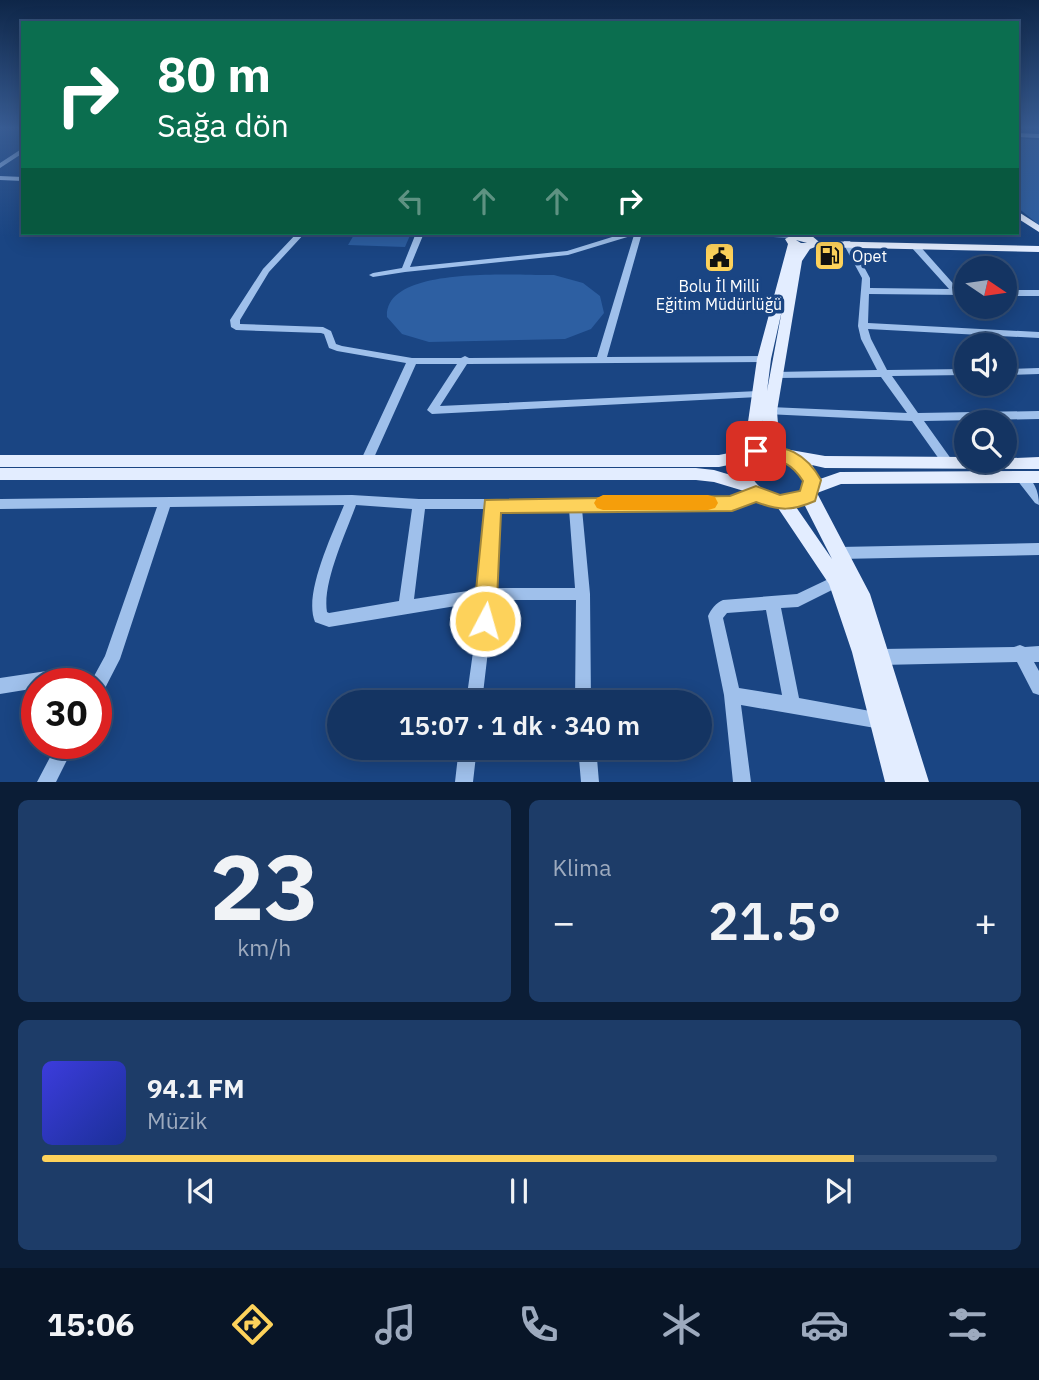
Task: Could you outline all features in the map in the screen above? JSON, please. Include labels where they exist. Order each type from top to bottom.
[{"type":"main road","points":[[1019,217],[1037,240]]},
{"type":"main road","points":[[1019,224],[1037,240]]},
{"type":"main road","points":[[801,242],[1037,240]]},
{"type":"main road","points":[[801,242],[915,246],[1037,240]]},
{"type":"main road","points":[[752,490],[740,470],[749,454],[764,359],[801,242]]},
{"type":"main road","points":[[801,242],[775,375],[770,411],[771,437],[785,454],[808,472],[810,492],[860,594],[917,782]]},
{"type":"main road","points":[[0,461],[719,461],[749,454],[785,454],[825,462],[1039,463]]},
{"type":"main road","points":[[0,474],[696,474],[714,476],[784,503],[801,500],[810,492],[840,478],[1039,477]]},
{"type":"main road","points":[[784,503],[837,581],[862,652],[897,782]]},
{"type":"street","points":[[0,178],[21,179]]},
{"type":"street","points":[[299,235],[265,271],[235,320],[236,327],[323,330],[328,333],[332,346],[340,349],[412,361],[764,359]]},
{"type":"street","points":[[405,270],[419,235]]},
{"type":"street","points":[[373,275],[568,253],[626,235]]},
{"type":"street","points":[[601,361],[637,235]]},
{"type":"street","points":[[763,235],[801,242]]},
{"type":"street","points":[[848,243],[866,278],[863,326],[866,340],[884,373],[948,463]]},
{"type":"street","points":[[915,246],[954,285]]},
{"type":"street","points":[[867,292],[954,292]]},
{"type":"street","points":[[1017,293],[1039,293]]},
{"type":"street","points":[[863,326],[1039,335]]},
{"type":"street","points":[[465,359],[432,410],[758,394]]},
{"type":"street","points":[[366,462],[412,361]]},
{"type":"street","points":[[1017,372],[1039,371]]},
{"type":"street","points":[[775,375],[954,372]]},
{"type":"street","points":[[770,411],[915,416],[1039,415]]},
{"type":"street","points":[[1021,477],[1039,500]]},
{"type":"street","points":[[0,504],[352,500],[492,505],[732,504],[752,490]]},
{"type":"street","points":[[352,500],[320,593],[317,611],[320,617],[329,620],[488,594],[583,594]]},
{"type":"street","points":[[107,668],[164,503]]},
{"type":"street","points":[[575,503],[583,594],[583,690]]},
{"type":"street","points":[[406,607],[419,504]]},
{"type":"street","points":[[476,690],[488,594],[492,505]]},
{"type":"street","points":[[839,553],[1039,549]]},
{"type":"street","points":[[742,782],[732,695],[715,617],[723,607],[797,600],[837,581]]},
{"type":"street","points":[[772,602],[792,706]]},
{"type":"street","points":[[881,657],[1020,652],[1039,654]]},
{"type":"street","points":[[1020,652],[1039,687]]},
{"type":"street","points":[[0,686],[21,683]]},
{"type":"street","points":[[732,695],[881,721]]},
{"type":"street","points":[[46,782],[58,759]]},
{"type":"street","points":[[464,782],[467,760]]},
{"type":"street","points":[[588,760],[590,782]]},
{"type":"shaded area","points":[[1019,163],[1039,163],[1039,225],[1019,209]]},
{"type":"shaded area","points":[[354,235],[410,235],[405,247],[348,245]]},
{"type":"shaded area","points":[[554,275],[583,283],[600,296],[604,313],[591,329],[565,339],[429,342],[402,334],[387,317],[392,300],[407,288],[430,281],[457,276]]},
{"type":"slow traffic","points":[[603,503],[708,503]]},
{"type":"place","name":"Opet","points":[[829,256]]},
{"type":"place","name":"Bolu İl Milli Eğitim Müdürlüğü","points":[[719,257]]},
{"type":"route","points":[[485,621],[492,505],[697,502],[732,504],[756,494],[779,503],[791,503],[808,495],[812,480],[801,463],[779,452],[756,451]]}]
